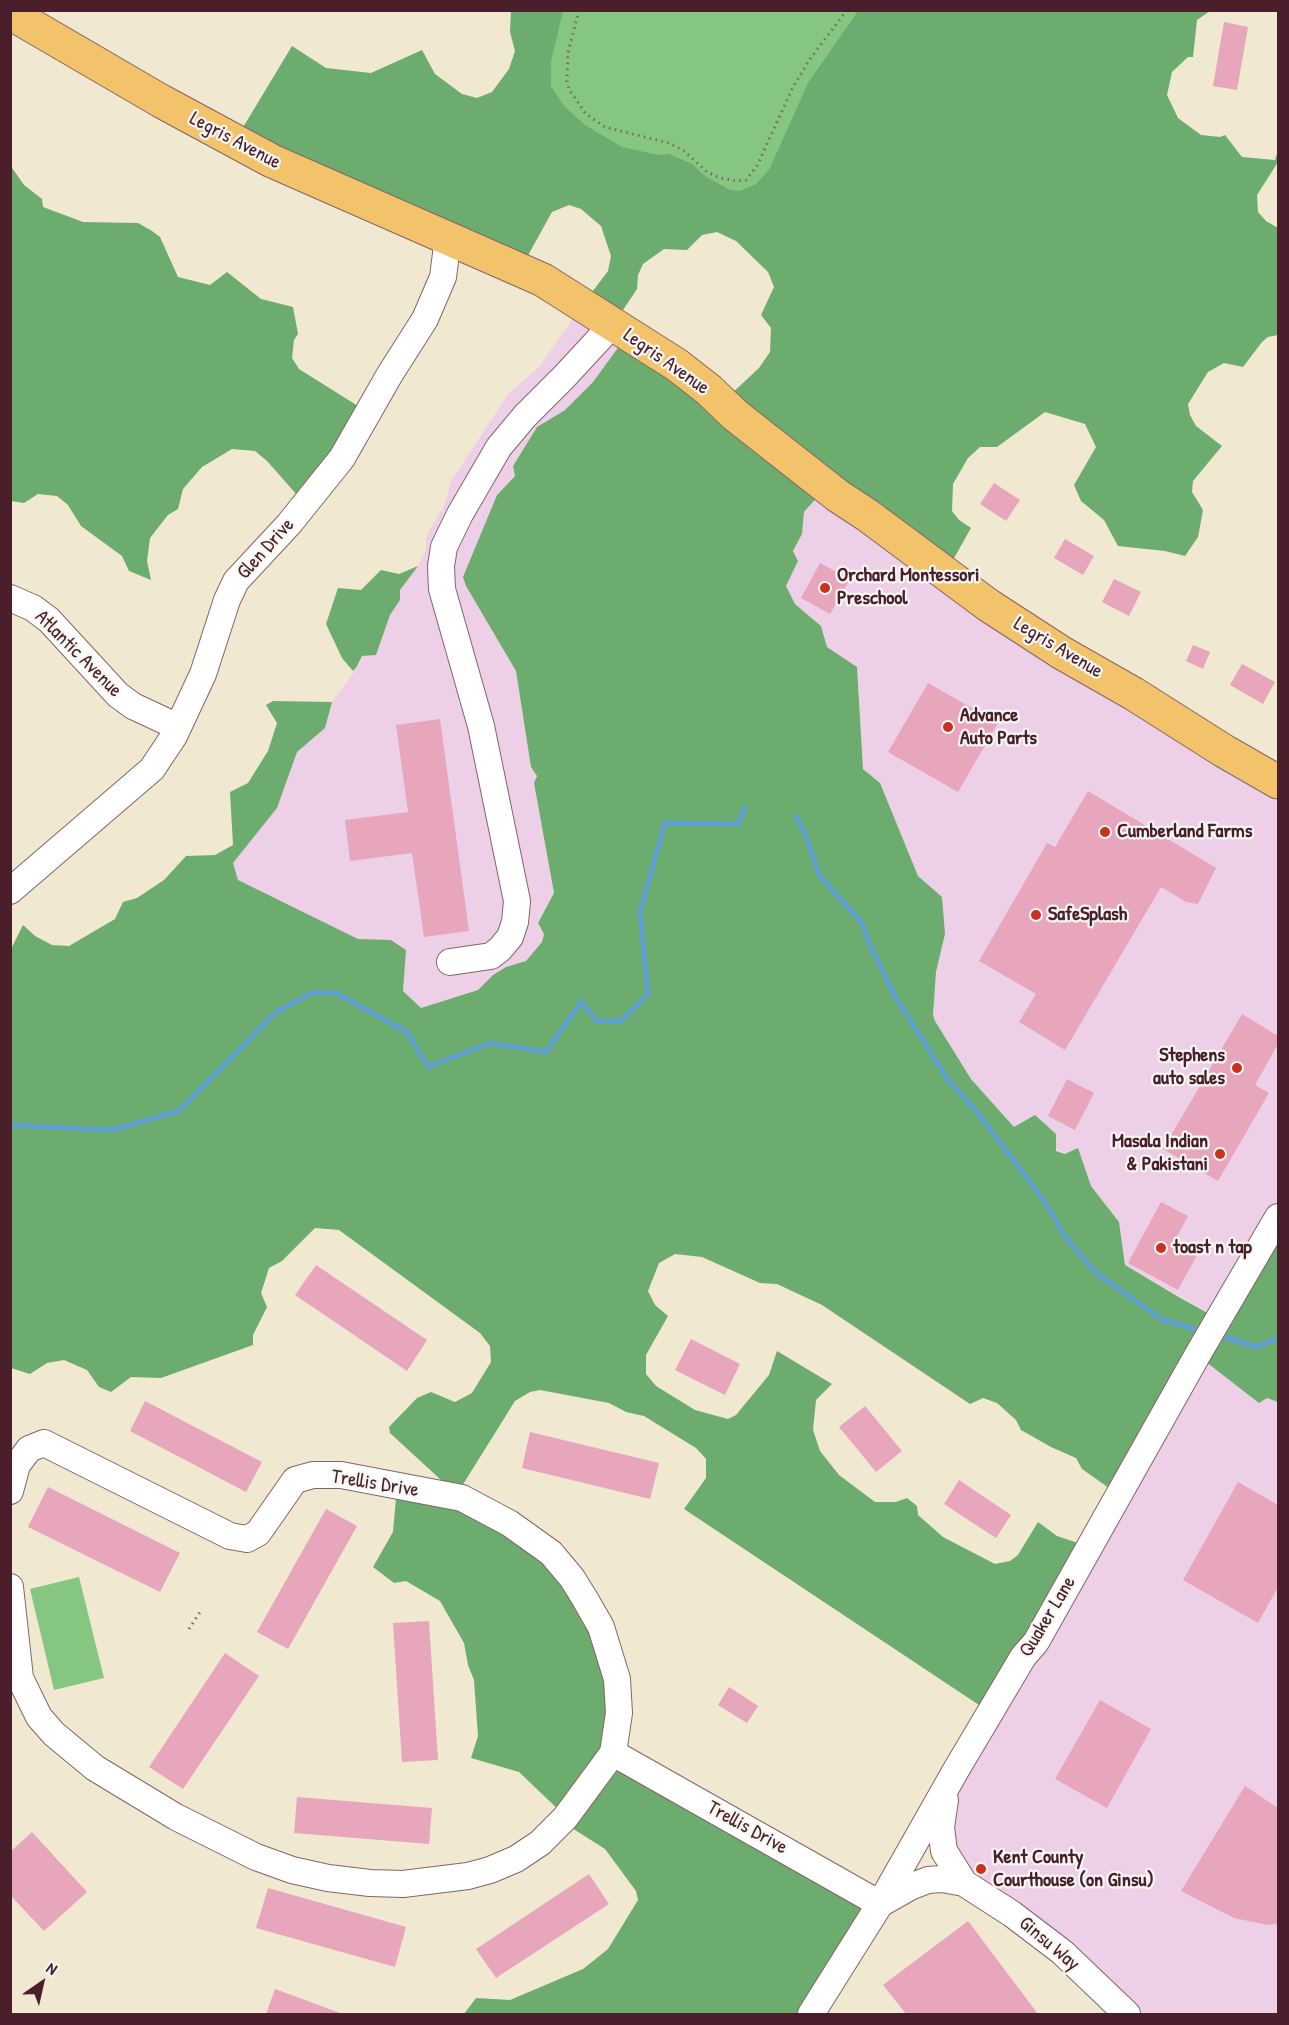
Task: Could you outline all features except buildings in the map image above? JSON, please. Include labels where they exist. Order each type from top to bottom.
[{"type":"main road","name":"Legris Avenue","points":[[10,13],[180,112],[272,161],[543,280],[677,365],[709,390],[735,415],[838,496],[988,605],[1062,653],[1278,782]]},
{"type":"street","name":"Glen Drive","points":[[10,891],[152,769],[174,736],[203,674],[227,600],[236,581],[289,524],[342,458],[390,374],[425,319],[443,277],[448,238]]},
{"type":"street","points":[[450,962],[491,956],[500,949],[510,937],[517,901],[481,726],[442,589],[441,566],[444,547],[460,514],[499,447],[525,416],[613,324]]},
{"type":"street","name":"Atlantic Avenue","points":[[10,598],[33,608],[49,620],[118,695],[133,706],[178,727]]},
{"type":"street","name":"Quaker Lane","points":[[811,2014],[880,1904],[1023,1658],[1036,1641],[1278,1216]]},
{"type":"street","name":"Trellis Drive","points":[[10,1491],[17,1465],[28,1449],[44,1443],[230,1536],[247,1539],[258,1533],[295,1480],[313,1475],[342,1475],[462,1498],[509,1523],[551,1553],[572,1578],[585,1599],[601,1627],[617,1678],[619,1713],[614,1754],[880,1904]]},
{"type":"street","points":[[10,1587],[20,1678],[39,1717],[54,1734],[95,1768],[176,1817],[256,1857],[292,1870],[359,1882],[403,1884],[468,1876],[490,1870],[516,1859],[540,1843],[565,1818],[614,1754]]},
{"type":"street","name":"Ginsu Way","points":[[952,1779],[942,1812],[941,1836],[944,1851],[964,1883]]},
{"type":"street","name":"Ginsu Way","points":[[880,1904],[928,1880],[942,1879],[964,1883],[1012,1914],[1062,1952],[1127,2014]]},
{"type":"path","points":[[579,10],[568,53],[567,82],[570,91],[586,114],[605,127],[669,143],[684,151],[707,172],[720,178],[737,181],[746,180],[757,166],[793,87],[810,59],[847,10]]},
{"type":"path","points":[[189,1629],[200,1612]]},
{"type":"shaded area","points":[[583,304],[628,334],[593,382],[565,410],[537,427],[513,466],[515,476],[497,495],[466,586],[516,671],[531,766],[537,776],[534,783],[554,894],[538,923],[544,934],[542,942],[526,961],[506,967],[493,975],[478,990],[421,1008],[403,991],[391,940],[358,939],[238,881],[233,863],[277,808],[297,751],[325,728],[332,702],[357,668],[362,656],[376,655],[390,615],[400,600],[400,590],[421,561],[426,548],[426,537],[445,504],[451,481],[509,393],[539,367]]},
{"type":"shaded area","points":[[828,485],[1278,773],[1278,1219],[1214,1316],[1125,1265],[1119,1222],[1091,1186],[1078,1149],[1065,1154],[1014,1127],[971,1079],[935,1021],[933,1015],[936,972],[945,934],[940,896],[918,876],[880,783],[863,769],[857,667],[827,647],[821,626],[795,604],[786,586],[798,561],[793,551],[802,534],[804,512]]},
{"type":"shaded area","points":[[1201,1358],[1267,1398],[1278,1402],[1278,2014],[1130,2014],[959,1877],[947,1805]]},
{"type":"green space","points":[[511,11],[563,11],[551,61],[551,86],[564,106],[585,125],[622,147],[658,155],[669,154],[692,164],[705,176],[730,190],[740,191],[756,184],[769,170],[808,83],[858,11],[1210,11],[1197,20],[1193,57],[1188,57],[1172,72],[1167,95],[1178,118],[1201,135],[1220,137],[1225,135],[1242,157],[1275,160],[1278,150],[1278,162],[1257,195],[1258,212],[1266,221],[1278,228],[1278,335],[1268,337],[1262,342],[1243,367],[1224,363],[1208,372],[1188,404],[1190,415],[1196,426],[1222,446],[1193,481],[1192,492],[1203,510],[1198,537],[1185,556],[1165,551],[1118,546],[1104,520],[1081,501],[1074,485],[1096,447],[1085,424],[1045,412],[997,447],[980,447],[968,458],[953,484],[952,511],[959,520],[971,528],[949,567],[828,485],[804,512],[802,534],[793,551],[798,561],[786,586],[795,604],[821,626],[827,647],[857,667],[863,769],[880,783],[918,876],[942,897],[945,934],[936,972],[933,1015],[935,1021],[971,1079],[1014,1127],[1035,1115],[1056,1134],[1056,1151],[1065,1154],[1078,1148],[1091,1186],[1119,1222],[1125,1265],[1177,1296],[1213,1316],[1278,1219],[1278,1402],[1267,1398],[1259,1403],[1201,1358],[1116,1493],[1082,1469],[1076,1458],[1021,1430],[1016,1420],[997,1403],[983,1398],[970,1404],[822,1305],[777,1284],[760,1283],[702,1257],[675,1254],[659,1263],[648,1291],[655,1305],[668,1316],[646,1355],[646,1374],[656,1386],[695,1410],[728,1419],[736,1415],[769,1375],[777,1351],[832,1384],[816,1400],[813,1430],[820,1451],[839,1475],[875,1502],[896,1502],[907,1498],[917,1506],[918,1515],[943,1537],[995,1564],[1010,1561],[1018,1555],[1038,1522],[1057,1536],[1087,1546],[991,1713],[684,1509],[706,1478],[706,1459],[696,1448],[644,1416],[626,1412],[609,1403],[540,1390],[530,1392],[515,1401],[457,1494],[516,1524],[598,1618],[616,1748],[879,1903],[813,2014],[464,2014],[476,1998],[510,2000],[583,1969],[608,1949],[638,1900],[636,1891],[605,1849],[564,1823],[564,1815],[519,1772],[471,1758],[478,1736],[474,1680],[468,1665],[464,1643],[440,1601],[406,1581],[394,1583],[373,1567],[393,1532],[397,1487],[453,1491],[390,1433],[389,1427],[417,1398],[431,1392],[455,1402],[472,1393],[491,1362],[490,1346],[480,1333],[339,1230],[315,1228],[282,1261],[269,1268],[261,1293],[267,1307],[253,1335],[253,1345],[161,1378],[131,1377],[111,1392],[99,1387],[87,1370],[64,1360],[47,1363],[30,1374],[11,1368],[10,951],[23,925],[35,936],[52,945],[69,946],[115,919],[123,902],[137,898],[164,880],[186,856],[215,855],[233,845],[230,792],[248,783],[268,751],[277,723],[266,705],[273,701],[332,702],[325,728],[297,752],[277,808],[233,863],[238,880],[358,939],[391,940],[406,950],[403,991],[421,1008],[478,990],[493,975],[506,967],[526,961],[542,942],[544,934],[538,923],[554,893],[534,783],[537,776],[531,767],[516,671],[466,586],[463,577],[497,495],[515,476],[513,466],[537,427],[565,410],[593,382],[628,334],[728,397],[759,368],[770,352],[771,328],[761,315],[774,287],[768,272],[736,241],[717,232],[702,235],[687,250],[664,249],[643,264],[638,275],[637,289],[615,322],[583,304],[608,271],[611,256],[601,226],[581,209],[569,205],[552,212],[521,268],[236,139],[292,46],[326,68],[371,73],[422,50],[435,74],[462,94],[477,98],[492,92],[509,69],[515,51],[510,32]]},
{"type":"green space","points":[[558,11],[956,11],[801,253],[517,101]]},
{"type":"green space","points":[[10,165],[24,185],[42,199],[43,207],[83,222],[138,223],[152,231],[160,237],[178,277],[210,285],[227,272],[261,299],[293,307],[298,334],[294,340],[292,358],[299,369],[366,411],[305,504],[267,461],[255,451],[232,449],[202,467],[183,489],[178,509],[168,515],[150,538],[147,561],[151,580],[129,571],[122,556],[81,526],[68,505],[57,496],[38,494],[24,503],[11,501]]},
{"type":"green space","points":[[418,566],[400,590],[400,600],[390,615],[376,655],[362,656],[353,671],[342,658],[326,624],[338,588],[361,590],[381,570],[399,574]]},
{"type":"green space","points":[[79,1577],[104,1678],[54,1690],[30,1589]]},
{"type":"waterway","points":[[10,1125],[112,1130],[179,1111],[275,1013],[311,993],[336,993],[407,1032],[428,1067],[490,1043],[546,1052],[581,1002],[597,1021],[621,1021],[648,994],[640,912],[665,823],[738,824],[745,808]]},
{"type":"waterway","points":[[796,817],[805,834],[819,875],[862,923],[869,943],[896,998],[948,1080],[977,1112],[1044,1201],[1067,1239],[1096,1273],[1163,1320],[1202,1331]]},
{"type":"waterway","points":[[1217,1335],[1257,1347],[1278,1338]]},
{"type":"place","name":"Orchard Montessori Preschool","points":[[825,588]]},
{"type":"place","name":"Advance Auto Parts","points":[[948,727]]},
{"type":"place","name":"Cumberland Farms","points":[[1105,832]]},
{"type":"place","name":"SafeSplash","points":[[1036,915]]},
{"type":"place","name":"Stephens auto sales","points":[[1237,1068]]},
{"type":"place","name":"Masala Indian & Pakistani","points":[[1220,1154]]},
{"type":"place","name":"toast n tap","points":[[1161,1248]]},
{"type":"place","name":"Kent County Courthouse (on Ginsu)","points":[[981,1869]]}]
